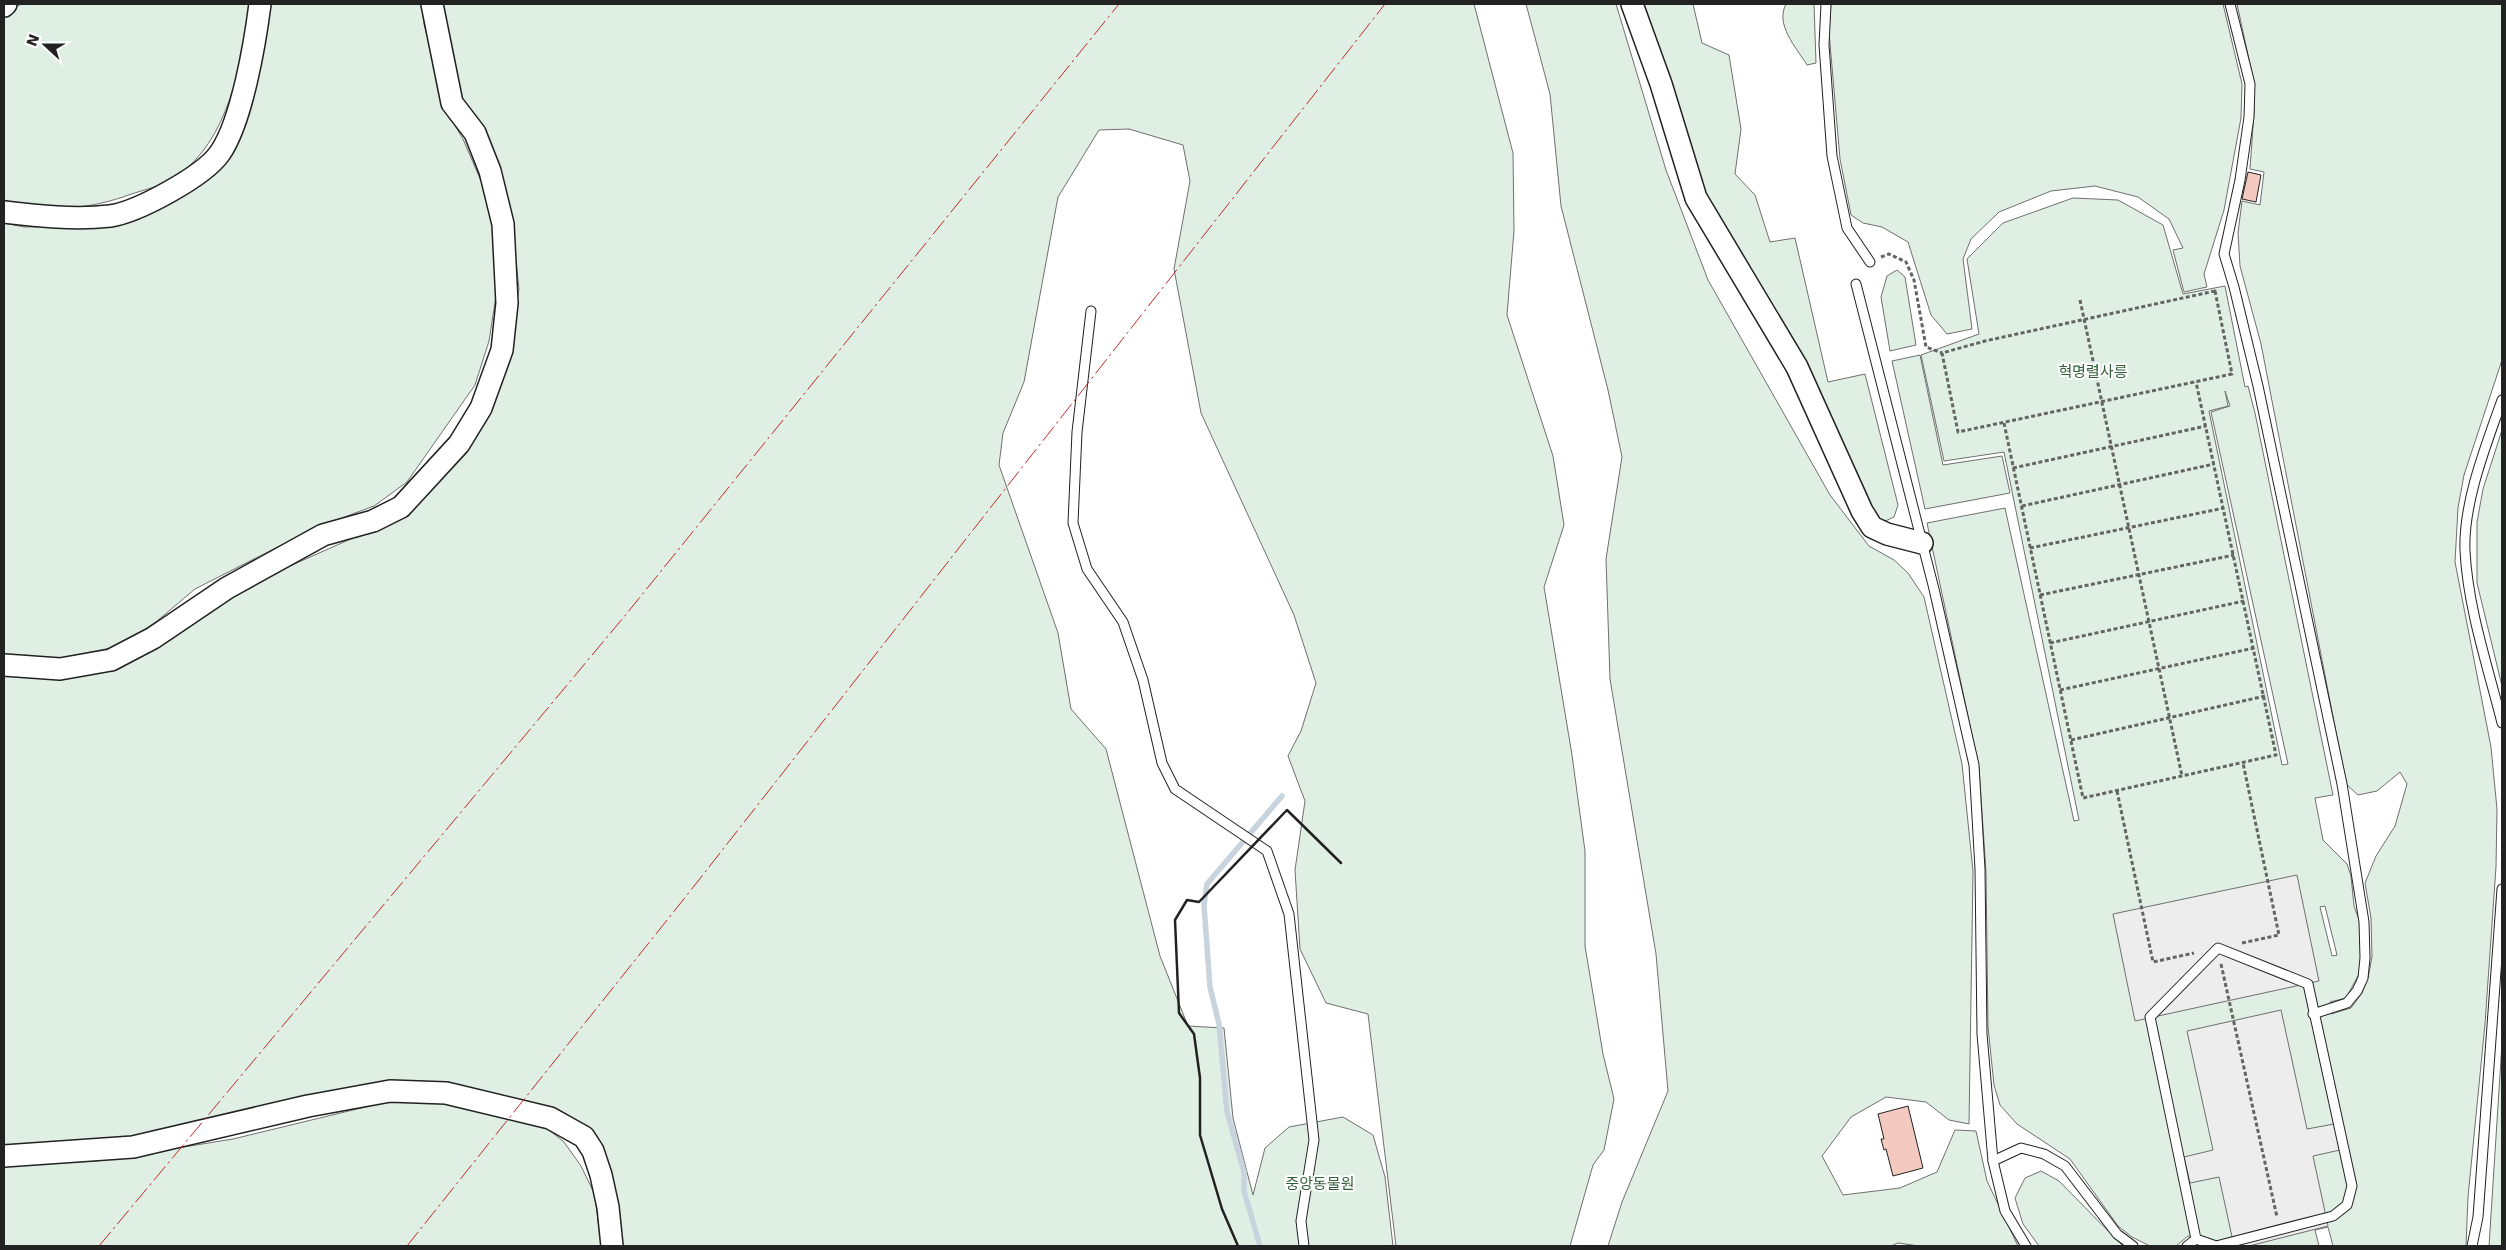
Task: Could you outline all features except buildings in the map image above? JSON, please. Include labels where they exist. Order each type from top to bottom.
[{"type":"street","points":[[4,212],[52,217],[111,216],[183,186],[220,154],[232,132],[254,46],[260,4]]},
{"type":"street","points":[[4,665],[60,669],[111,660],[153,638],[227,588],[323,535],[373,522],[401,507],[459,444],[481,408],[502,350],[507,303],[503,224],[490,171],[475,133],[452,104],[432,4]]},
{"type":"street","points":[[1632,4],[1661,84],[1696,198],[1798,367],[1862,510],[1872,526],[1887,534],[1922,543]]},
{"type":"street","points":[[4,1156],[133,1147],[308,1106],[390,1091],[446,1093],[550,1118],[584,1138],[593,1151],[601,1175],[608,1207],[612,1246]]},
{"type":"lane","points":[[1826,4],[1824,45],[1832,156],[1847,228],[1870,262]]},
{"type":"lane","points":[[2230,4],[2250,84],[2250,117],[2240,180],[2224,254],[2258,386],[2338,765],[2364,922],[2365,958],[2363,978],[2357,991],[2347,1003],[2314,1014]]},
{"type":"lane","points":[[1856,284],[1922,543],[1974,765],[1980,869],[1982,1034],[1992,1161],[2005,1211],[2026,1246]]},
{"type":"lane","points":[[1090,311],[1076,432],[1073,523],[1087,569],[1123,622],[1143,680],[1162,763],[1175,789],[1267,851],[1289,914],[1314,1140],[1301,1221],[1304,1246]]},
{"type":"lane","points":[[2502,400],[2471,494],[2465,549],[2470,594],[2502,723]]},
{"type":"lane","points":[[2472,1246],[2478,1217],[2502,890]]},
{"type":"lane","points":[[2218,948],[2308,984],[2352,1186],[2351,1196],[2347,1205],[2333,1216],[2216,1246],[2196,1238],[2150,1018],[2218,948]]},
{"type":"lane","points":[[1992,1161],[2021,1148],[2044,1154],[2065,1166],[2117,1234],[2133,1246]]},
{"type":"lane","points":[[2187,1246],[2196,1238]]},
{"type":"path","points":[[1870,262],[1889,254],[1906,262],[1914,280],[1926,346],[1942,353],[1985,341],[2215,291],[2232,374],[1958,432],[1942,353]]},
{"type":"path","points":[[2080,300],[2182,776]]},
{"type":"path","points":[[2004,422],[2084,798],[2276,755],[2196,382]]},
{"type":"path","points":[[2013,468],[2206,426]]},
{"type":"path","points":[[2022,506],[2214,464]]},
{"type":"path","points":[[2030,548],[2224,508]]},
{"type":"path","points":[[2040,595],[2234,555]]},
{"type":"path","points":[[2050,642],[2244,601]]},
{"type":"path","points":[[2060,690],[2254,648]]},
{"type":"path","points":[[2071,740],[2264,696]]},
{"type":"path","points":[[2243,762],[2268,881]]},
{"type":"path","points":[[2117,791],[2141,908]]},
{"type":"path","points":[[2218,948],[2280,1231]]},
{"type":"green space","points":[[22,4],[252,4],[230,99],[221,121],[195,161],[176,177],[165,183],[93,205],[49,208],[34,207],[4,200],[4,15],[10,9]]},
{"type":"green space","points":[[270,4],[422,4],[424,24],[447,112],[463,139],[481,181],[495,229],[498,283],[489,341],[475,385],[407,482],[374,506],[315,528],[195,589],[157,621],[121,646],[55,659],[4,654],[4,223],[24,227],[76,226],[219,167]]},
{"type":"green space","name":"중앙동물원","points":[[441,4],[1474,4],[1513,153],[1514,231],[1507,315],[1553,456],[1564,525],[1544,587],[1572,755],[1585,851],[1585,946],[1603,1054],[1614,1099],[1604,1150],[1593,1165],[1570,1246],[1396,1246],[1368,1014],[1326,1003],[1300,949],[1295,870],[1305,801],[1288,756],[1301,731],[1316,683],[1294,615],[1201,413],[1174,269],[1190,181],[1183,145],[1129,129],[1099,130],[1058,197],[1024,382],[1003,433],[999,465],[1058,633],[1071,709],[1106,749],[1160,956],[1188,1026],[1224,1028],[1233,1118],[1253,1195],[1265,1148],[1289,1127],[1343,1117],[1373,1135],[1385,1177],[1393,1246],[618,1246],[615,1189],[603,1151],[591,1129],[556,1108],[453,1085],[422,1081],[389,1082],[132,1137],[4,1145],[4,674],[65,678],[119,669],[150,651],[256,581],[389,522],[506,364],[519,289],[513,233],[478,125],[457,88]]},
{"type":"green space","points":[[1526,4],[1616,4],[1666,170],[1708,280],[1830,495],[1869,546],[1894,560],[1908,573],[1924,597],[1962,764],[1973,871],[1969,1124],[1949,1120],[1926,1102],[1886,1097],[1851,1117],[1822,1156],[1843,1195],[1900,1188],[1937,1172],[1955,1130],[1976,1131],[1987,1181],[2018,1246],[1919,1246],[1898,1243],[1891,1246],[1608,1246],[1622,1202],[1668,1091],[1656,954],[1610,679],[1606,559],[1622,457],[1608,390],[1561,206],[1550,94]]},
{"type":"green space","points":[[1641,4],[1693,4],[1702,43],[1729,55],[1741,129],[1735,174],[1755,195],[1770,242],[1795,238],[1828,382],[1865,374],[1898,505],[1894,517],[1883,522],[1871,512],[1707,203]]},
{"type":"green space","points":[[1786,4],[1814,4],[1816,63],[1807,65],[1788,36],[1783,20]]},
{"type":"green space","points":[[1831,4],[2223,4],[2242,84],[2241,118],[2224,210],[2204,274],[2207,287],[2184,292],[2173,250],[2183,248],[2169,219],[2138,197],[2095,186],[2051,191],[1999,212],[1971,239],[1963,259],[1972,329],[1947,334],[1931,315],[1908,242],[1882,227],[1863,223],[1851,215],[1840,159],[1829,32]]},
{"type":"green space","name":"혁명렬사릉","points":[[2237,4],[2502,4],[2502,360],[2464,475],[2458,508],[2455,562],[2491,747],[2497,809],[2496,867],[2485,1024],[2468,1197],[2466,1246],[2333,1246],[2328,1227],[2315,1230],[2319,1246],[2205,1246],[2188,1236],[2176,1246],[2150,1246],[2132,1237],[2118,1226],[2070,1159],[2017,1124],[2000,1105],[1994,1085],[1988,1027],[1986,872],[1979,768],[1927,523],[2005,508],[2074,821],[2079,820],[2004,452],[1944,461],[1921,355],[1979,334],[1967,259],[2003,223],[2073,198],[2118,200],[2163,225],[2183,294],[2225,286],[2245,387],[2248,386],[2255,413],[2333,795],[2315,798],[2323,840],[2347,864],[2351,876],[2354,906],[2361,925],[2363,941],[2359,974],[2346,998],[2330,1002],[2331,1014],[2351,1008],[2362,993],[2368,978],[2372,957],[2371,918],[2365,883],[2376,856],[2395,826],[2407,784],[2400,772],[2377,791],[2358,795],[2346,784],[2261,344],[2240,266],[2238,233],[2242,201],[2260,205],[2264,172],[2250,169],[2254,112],[2253,78]],"holes":[[[2225,391],[2230,406],[2211,412],[2288,764],[2282,765],[2209,411],[2228,406]],[[2325,906],[2337,955],[2332,956],[2320,907]]]},
{"type":"green space","points":[[1897,270],[1905,277],[1916,345],[1890,351],[1881,297],[1887,276]]},
{"type":"green space","points":[[1920,355],[1943,465],[2002,456],[2010,493],[1925,509],[1892,361]]},
{"type":"green space","points":[[2502,430],[2502,686],[2477,583],[2477,522],[2483,489]]},
{"type":"green space","points":[[2502,1043],[2502,1246],[2489,1246]]},
{"type":"green space","points":[[445,1100],[548,1129],[564,1142],[581,1166],[595,1195],[601,1246],[4,1246],[4,1166],[97,1161],[233,1139],[390,1101]]},
{"type":"green space","points":[[2041,1171],[2059,1181],[2123,1246],[2039,1246],[2023,1224],[2015,1198],[2025,1178]]},
{"type":"shaded area","points":[[2297,875],[2319,981],[2135,1021],[2113,914]]},
{"type":"shaded area","points":[[2281,1010],[2307,1129],[2334,1124],[2340,1150],[2313,1156],[2328,1226],[2249,1246],[2234,1246],[2219,1177],[2190,1183],[2184,1157],[2213,1150],[2187,1031]]},
{"type":"waterway","points":[[1260,1246],[1244,1191],[1244,1172],[1227,1112],[1219,1024],[1210,987],[1204,905],[1207,884],[1282,796]]},
{"type":"wall","points":[[1238,1246],[1222,1209],[1200,1135],[1200,1078],[1194,1034],[1179,1013],[1175,920],[1187,900],[1199,902],[1287,810],[1341,863]]},
{"type":"power","points":[[99,1246],[628,612],[1119,4]]},
{"type":"power","points":[[407,1246],[691,890],[1385,4]]}]
